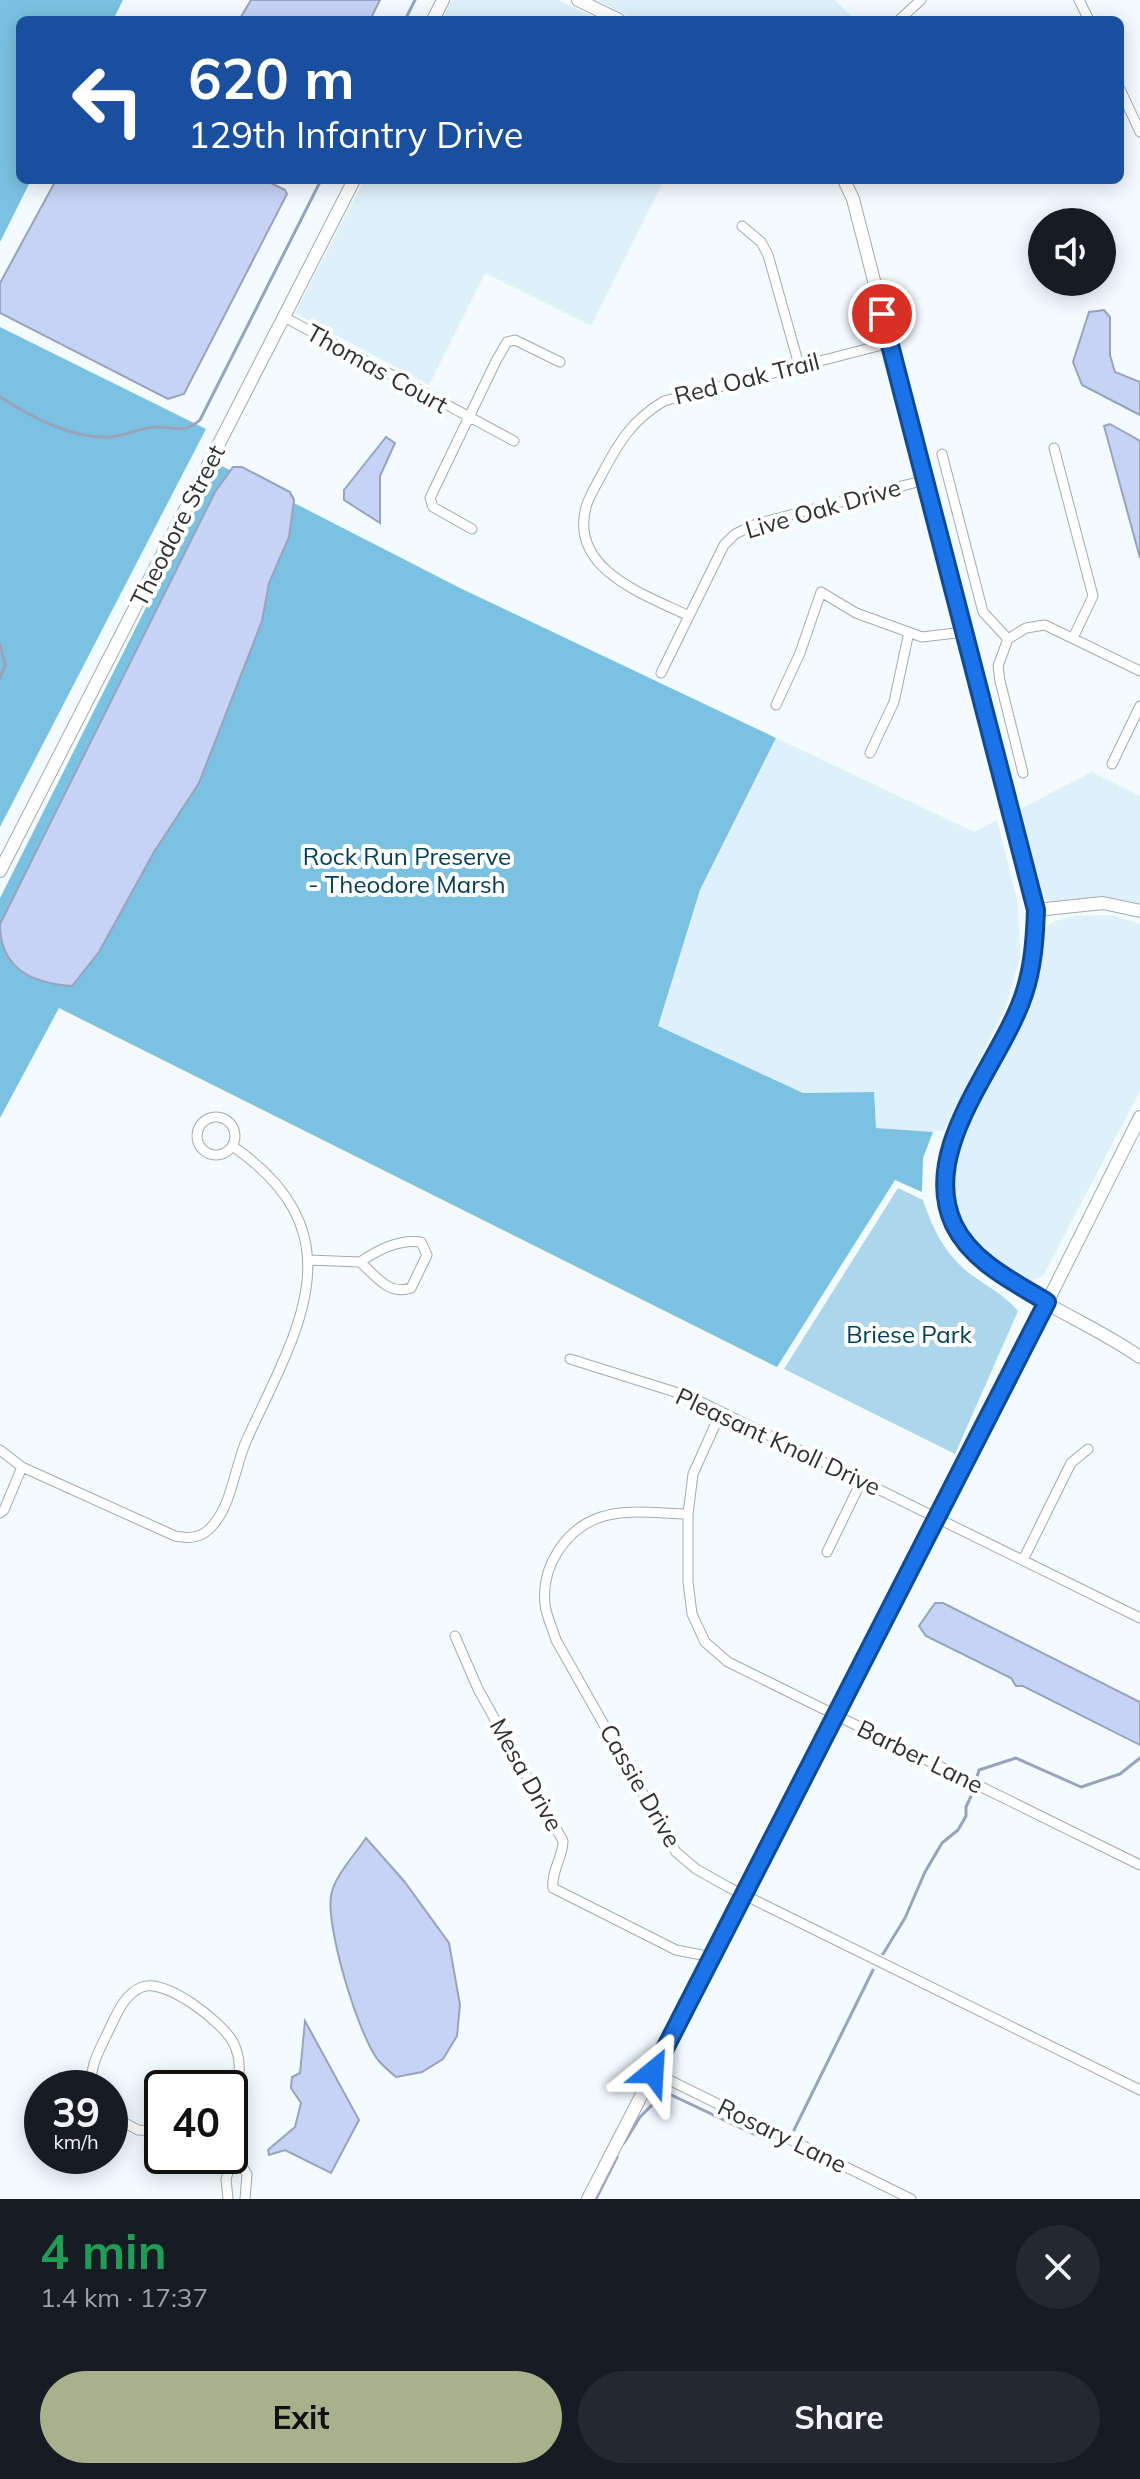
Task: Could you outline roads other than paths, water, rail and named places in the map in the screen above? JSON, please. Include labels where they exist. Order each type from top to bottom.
[{"type":"street","points":[[578,0],[611,16]]},
{"type":"street","points":[[903,16],[921,0]]},
{"type":"street","points":[[1124,98],[1140,132]]},
{"type":"street","name":"Theodore Street","points":[[0,871],[352,184]]},
{"type":"street","points":[[846,184],[853,199],[1036,910],[1035,950],[1024,995],[953,1140],[945,1166],[946,1196],[955,1226],[995,1271],[1140,1357]]},
{"type":"street","points":[[742,226],[761,242],[768,255],[799,365]]},
{"type":"street","name":"Thomas Court","points":[[286,318],[467,419],[514,441]]},
{"type":"street","name":"Thomas Court","points":[[472,529],[433,507],[430,498],[507,342],[515,340],[560,362]]},
{"type":"street","name":"Red Oak Trail","points":[[689,616],[614,578],[600,566],[585,536],[586,506],[622,436],[647,411],[664,401],[890,343]]},
{"type":"street","points":[[1054,448],[1093,596],[1073,638]]},
{"type":"street","points":[[942,454],[983,612],[1008,639]]},
{"type":"street","name":"Live Oak Drive","points":[[661,673],[724,545],[735,534],[756,524],[925,480]]},
{"type":"street","points":[[776,705],[800,653],[821,592],[856,613],[909,632],[935,638],[964,632]]},
{"type":"street","points":[[1023,773],[998,666],[1008,639],[1026,628],[1045,625],[1140,671]]},
{"type":"street","points":[[870,753],[894,702],[909,632]]},
{"type":"street","points":[[1112,764],[1140,706]]},
{"type":"street","points":[[1036,910],[1103,903],[1140,911]]},
{"type":"street","points":[[588,2199],[939,1518],[1140,1117]]},
{"type":"street","points":[[222,1118],[236,1134],[234,1147],[223,1154],[204,1152],[197,1141],[198,1128],[208,1119],[222,1118]]},
{"type":"street","points":[[0,1450],[22,1467],[175,1536],[188,1539],[213,1527],[241,1453],[304,1312],[309,1288],[302,1230],[291,1204],[272,1179],[234,1147]]},
{"type":"street","points":[[308,1260],[360,1262],[378,1250],[410,1241],[421,1242],[427,1255],[411,1288],[400,1292],[392,1290],[360,1262]]},
{"type":"street","name":"Pleasant Knoll Drive","points":[[570,1359],[691,1397],[1140,1618]]},
{"type":"street","name":"Barber Lane","points":[[721,1412],[693,1474],[688,1514],[692,1614],[705,1642],[728,1662],[1140,1865]]},
{"type":"street","points":[[1023,1560],[1071,1463],[1088,1449]]},
{"type":"street","points":[[0,1513],[22,1467]]},
{"type":"street","points":[[827,1552],[861,1482]]},
{"type":"street","name":"Cassie Drive","points":[[688,1514],[625,1513],[601,1517],[583,1526],[555,1554],[546,1575],[545,1605],[556,1640],[676,1852],[696,1869],[743,1894],[1140,2090]]},
{"type":"street","name":"Mesa Drive","points":[[455,1636],[478,1689],[563,1841],[563,1851],[552,1879],[553,1888],[676,1950],[712,1957]]},
{"type":"street","points":[[93,2070],[94,2062],[122,2004],[142,1987],[153,1986],[172,1989],[232,2041],[240,2064],[239,2070]]},
{"type":"street","name":"Rosary Lane","points":[[653,2072],[911,2199]]},
{"type":"street","points":[[227,2174],[228,2199]]},
{"type":"street","points":[[245,2199],[247,2174]]},
{"type":"waterway","points":[[407,16],[415,0]]},
{"type":"waterway","points":[[0,397],[53,426],[81,435],[116,436],[154,427],[183,429],[194,425],[200,420],[319,184]]},
{"type":"waterway","points":[[0,644],[5,665],[0,678]]},
{"type":"waterway","points":[[977,1777],[979,1770],[1016,1758],[1081,1787],[1120,1774],[1140,1758]]},
{"type":"waterway","points":[[883,1954],[905,1918],[925,1872],[942,1843],[958,1830],[966,1816],[966,1807],[973,1792]]},
{"type":"waterway","points":[[794,2130],[873,1970]]},
{"type":"waterway","points":[[624,2143],[640,2117],[665,2092],[775,2144]]},
{"type":"waterway","points":[[596,2199],[617,2157]]},
{"type":"park label","name":"Rock Run Preserve - Theodore Marsh","points":[[407,871]]},
{"type":"park label","name":"Briese Park","points":[[909,1335]]}]
